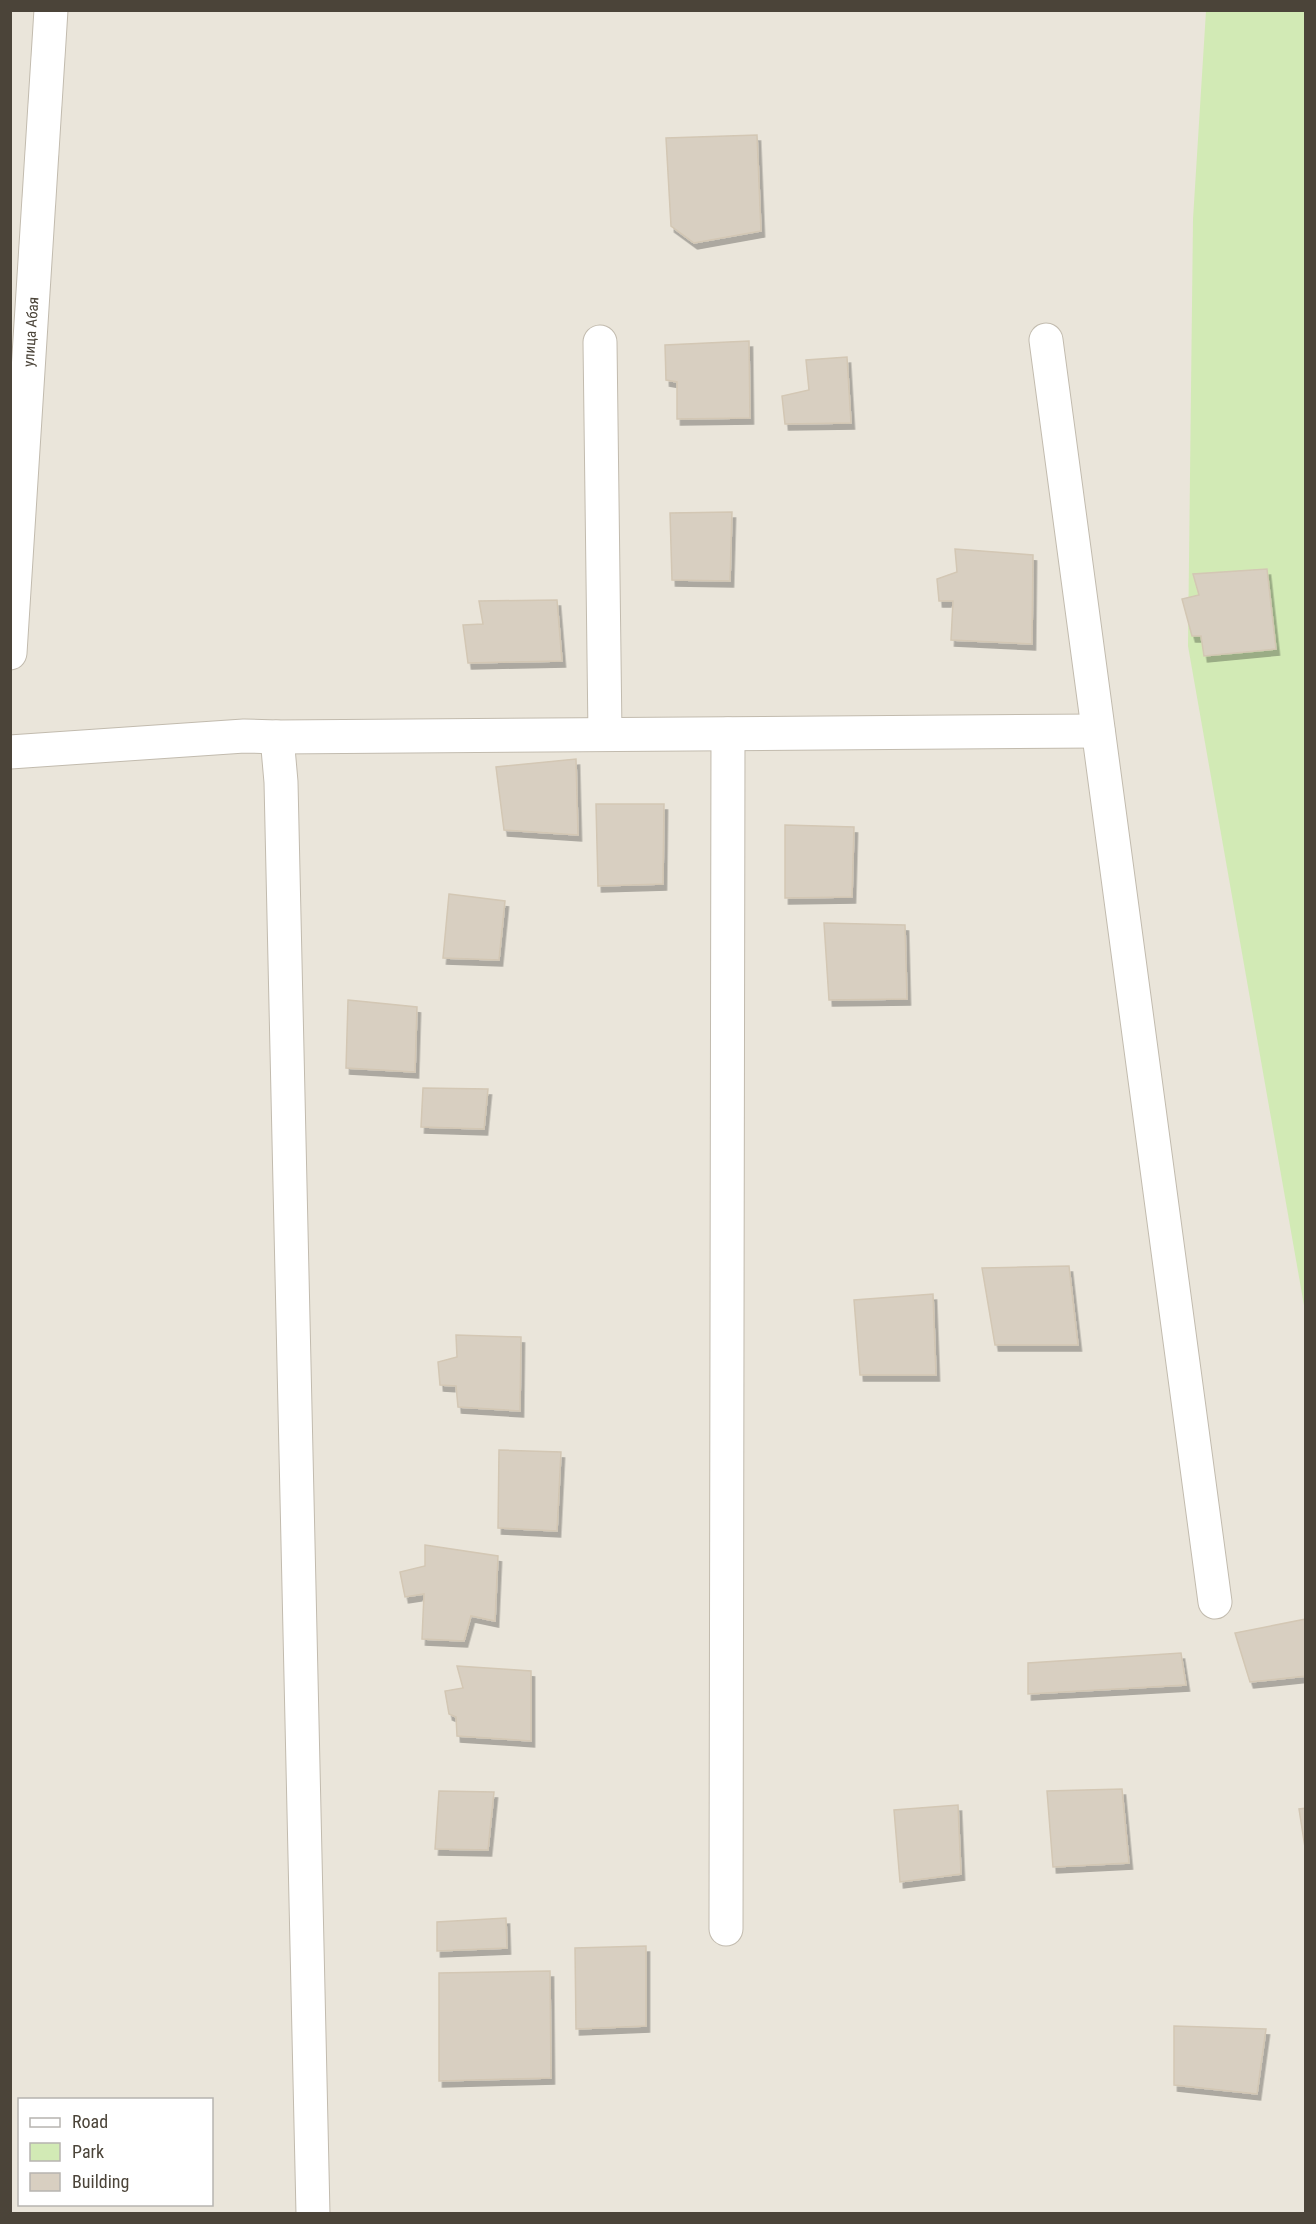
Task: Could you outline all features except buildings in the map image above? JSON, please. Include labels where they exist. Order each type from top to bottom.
[{"type":"street","name":"улица Абая","points":[[10,653],[51,10]]},
{"type":"street","points":[[1046,340],[1215,1602]]},
{"type":"street","points":[[600,342],[604,734]]},
{"type":"street","points":[[10,752],[244,736],[1098,731]]},
{"type":"street","points":[[726,1929],[728,734]]},
{"type":"street","points":[[277,737],[282,794],[313,2214]]},
{"type":"shaded area","points":[[11,11],[1305,11],[1305,2213],[11,2214]]},
{"type":"green space","points":[[1206,11],[1305,11],[1305,1311],[1188,646],[1193,219]]}]
